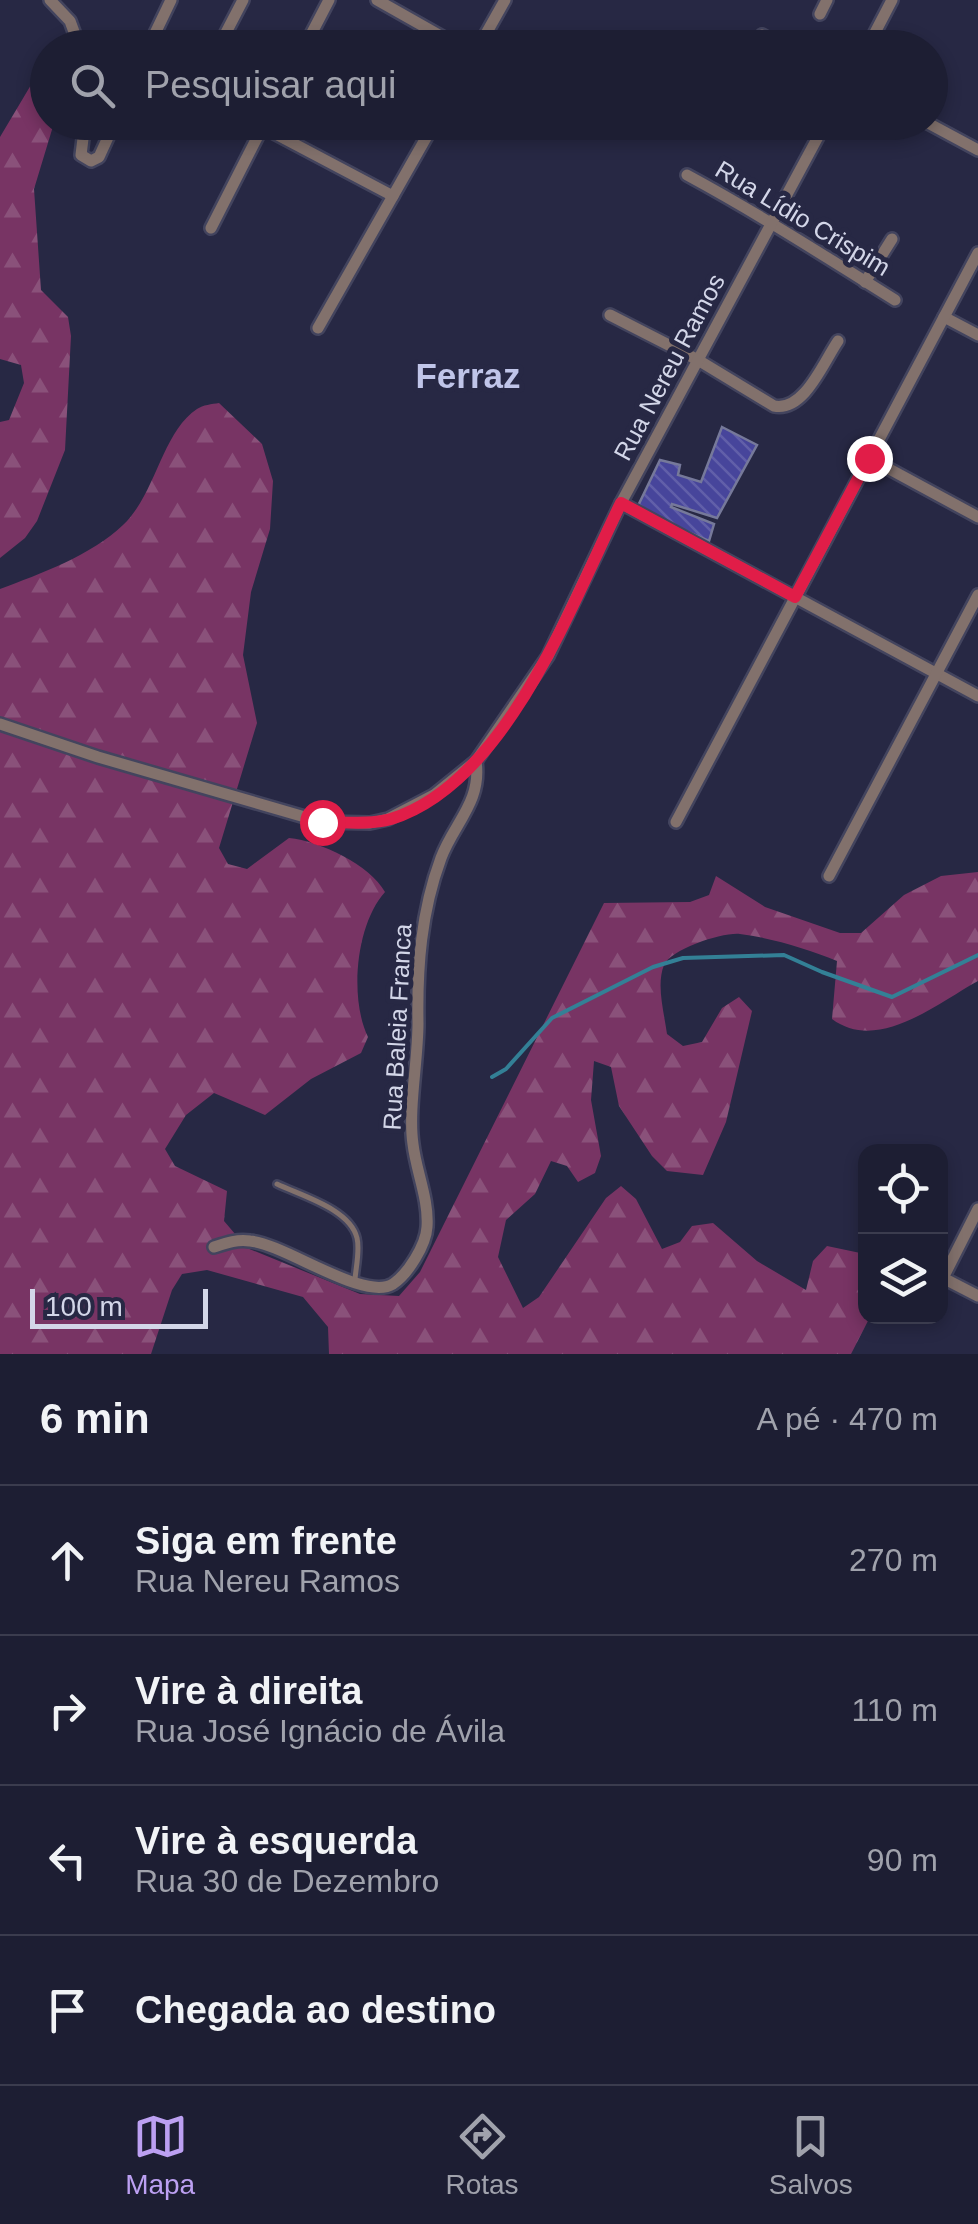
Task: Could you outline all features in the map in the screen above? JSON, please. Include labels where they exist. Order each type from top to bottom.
[{"type":"street","points":[[50,0],[73,30]]},
{"type":"street","points":[[157,30],[172,0]]},
{"type":"street","points":[[227,30],[242,0]]},
{"type":"street","points":[[313,30],[329,0]]},
{"type":"street","points":[[378,0],[430,30]]},
{"type":"street","points":[[488,30],[505,0]]},
{"type":"street","points":[[820,14],[827,0]]},
{"type":"street","points":[[876,30],[892,0]]},
{"type":"street","points":[[948,134],[978,150]]},
{"type":"street","points":[[83,140],[81,155],[91,161],[99,157],[107,140]]},
{"type":"street","points":[[211,228],[252,140]]},
{"type":"street","points":[[290,140],[394,196]]},
{"type":"street","points":[[318,328],[425,140]]},
{"type":"street","name":"Rua Nereu Ramos","points":[[0,724],[98,757],[322,822],[370,822],[406,813],[434,796],[476,761],[548,656],[621,503],[817,140]]},
{"type":"street","name":"Rua Lídio Crispim","points":[[687,175],[774,222],[804,246],[894,300]]},
{"type":"street","points":[[865,282],[892,239]]},
{"type":"street","points":[[676,822],[978,253]]},
{"type":"street","points":[[610,315],[784,408],[794,404],[838,341]]},
{"type":"street","points":[[944,317],[978,335]]},
{"type":"street","points":[[869,458],[978,517]]},
{"type":"street","points":[[621,503],[978,696]]},
{"type":"street","points":[[829,876],[978,595]]},
{"type":"street","name":"Rua Baleia Franca","points":[[354,1282],[382,1288],[391,1285],[411,1263],[427,1231],[412,1128],[420,946],[441,857],[474,796],[476,761]]},
{"type":"street","points":[[978,1208],[943,1278],[978,1296]]},
{"type":"street","points":[[214,1247],[238,1240],[259,1242],[354,1282]]},
{"type":"lane","points":[[278,1184],[342,1216],[355,1231],[358,1241],[354,1282]]},
{"type":"green space","points":[[30,87],[30,140],[49,140],[34,189],[41,290],[68,317],[71,336],[65,450],[37,521],[25,538],[0,558],[0,422],[9,420],[24,383],[21,365],[0,359],[0,137]]},
{"type":"green space","points":[[219,403],[262,444],[273,481],[270,529],[251,592],[243,655],[257,723],[219,848],[228,864],[247,869],[289,838],[301,840],[356,864],[385,892],[367,923],[358,962],[359,1002],[368,1037],[361,1053],[311,1079],[265,1115],[214,1093],[186,1115],[165,1149],[175,1166],[227,1191],[224,1221],[247,1248],[360,1294],[399,1296],[420,1272],[604,903],[690,902],[709,895],[716,876],[765,907],[840,933],[861,933],[904,895],[941,876],[978,872],[978,981],[925,1012],[887,1028],[868,1031],[832,1019],[837,961],[814,952],[732,934],[676,953],[664,965],[661,981],[667,1034],[683,1046],[702,1042],[722,1008],[739,997],[752,1011],[726,1122],[703,1175],[667,1171],[652,1156],[619,1106],[611,1067],[594,1061],[591,1100],[601,1156],[595,1173],[578,1182],[567,1166],[551,1161],[535,1194],[506,1220],[498,1257],[523,1308],[539,1297],[606,1198],[621,1186],[636,1199],[662,1249],[680,1242],[692,1226],[713,1223],[757,1261],[806,1290],[813,1261],[827,1246],[858,1253],[858,1324],[866,1324],[851,1354],[329,1354],[328,1327],[303,1297],[207,1270],[182,1274],[172,1290],[151,1354],[0,1354],[0,589],[65,563],[123,525],[144,497],[175,432],[185,419]]},
{"type":"building","points":[[722,427],[757,445],[717,518],[672,504],[671,507],[714,524],[709,541],[636,510],[660,460],[680,465],[678,475],[701,482]]},
{"type":"waterway","points":[[492,1077],[506,1069],[552,1018],[653,967],[683,958],[784,955],[892,997],[978,955]]},
{"type":"district","name":"Ferraz","points":[[468,376]]},
{"type":"route","points":[[322,822],[370,822],[406,813],[434,796],[476,761],[548,656],[621,503],[795,597],[869,458]]}]
